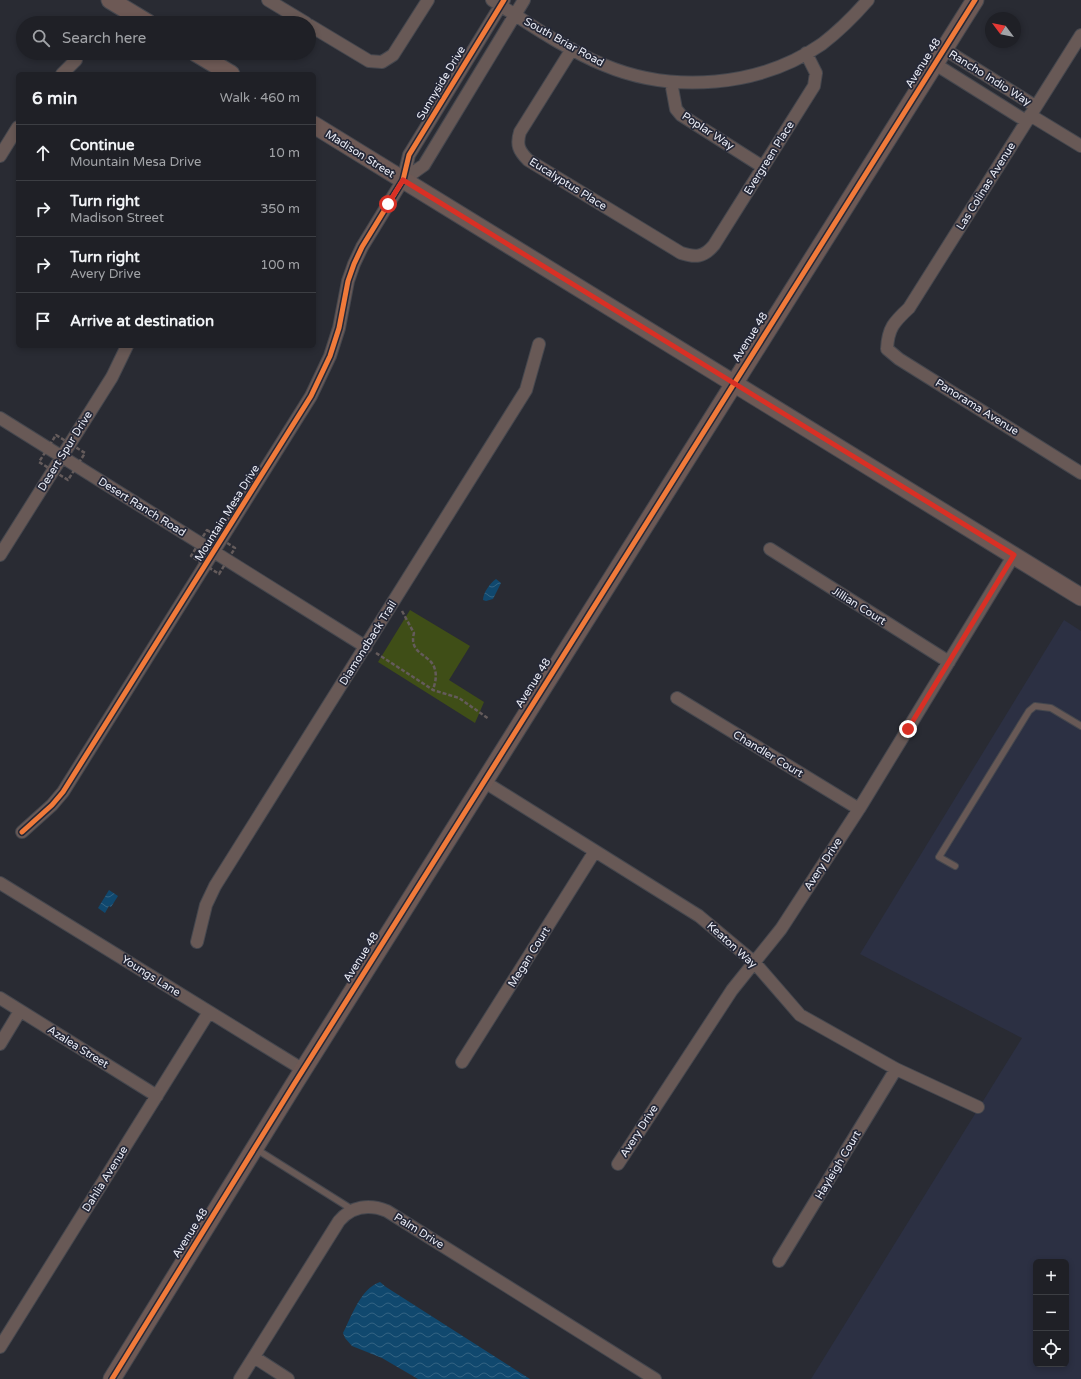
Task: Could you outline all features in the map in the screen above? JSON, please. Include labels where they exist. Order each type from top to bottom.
[{"type":"main road","points":[[112,0],[137,16]]},
{"type":"main road","name":"Avenue 48","points":[[112,1379],[302,1069],[733,382],[975,0]]},
{"type":"main road","points":[[208,60],[228,72]]},
{"type":"main road","name":"Madison Street","points":[[316,126],[1081,597]]},
{"type":"street","points":[[268,0],[294,16]]},
{"type":"street","points":[[316,29],[368,61],[382,62],[393,55],[428,0]]},
{"type":"street","name":"Sunnyside Drive","points":[[403,180],[409,155],[440,121],[516,15],[524,0]]},
{"type":"street","name":"South Briar Road","points":[[499,2],[516,15],[589,59],[622,72],[656,80],[692,83],[735,78],[774,68],[806,53],[838,30],[868,0]]},
{"type":"street","name":"Sunnyside Drive","points":[[403,180],[424,165],[440,121],[499,2]]},
{"type":"street","name":"Las Colinas Avenue","points":[[887,334],[896,319],[909,308],[1081,35]]},
{"type":"street","name":"Eucalyptus Place","points":[[572,49],[520,132],[518,148],[528,160],[681,253],[700,257]]},
{"type":"street","name":"Rancho Indio Way","points":[[944,49],[1031,114]]},
{"type":"street","name":"Evergreen Place","points":[[700,257],[708,252],[714,245],[814,86],[816,73],[806,53]]},
{"type":"street","points":[[64,72],[76,60]]},
{"type":"street","name":"Rancho Indio Way","points":[[935,64],[1031,114]]},
{"type":"street","name":"Poplar Way","points":[[671,82],[676,109],[681,115],[763,167]]},
{"type":"street","points":[[1031,114],[1081,146]]},
{"type":"street","points":[[0,156],[16,130]]},
{"type":"street","name":"Mountain Mesa Drive","points":[[22,832],[52,805],[63,792],[319,383],[338,328],[348,281],[354,264],[403,180]]},
{"type":"street","name":"Panorama Avenue","points":[[887,334],[887,349],[899,359],[1081,473]]},
{"type":"street","name":"Diamondback Trail","points":[[197,942],[206,905],[214,886],[371,650],[526,390],[531,377],[539,344]]},
{"type":"street","name":"Desert Spur Drive","points":[[0,555],[112,377],[126,348]]},
{"type":"street","name":"Desert Ranch Road","points":[[0,418],[371,650]]},
{"type":"street","name":"Jillian Court","points":[[770,549],[949,662]]},
{"type":"street","name":"Avery Drive","points":[[618,1164],[732,990],[781,929],[859,809],[1014,555]]},
{"type":"street","name":"Chandler Court","points":[[677,698],[859,809]]},
{"type":"street","name":"Keaton Way","points":[[483,781],[699,916],[754,962],[800,1015],[896,1069],[978,1108]]},
{"type":"street","name":"Megan Court","points":[[462,1062],[595,851]]},
{"type":"street","name":"Youngs Lane","points":[[0,883],[302,1069]]},
{"type":"street","name":"Azalea Street","points":[[0,998],[157,1096]]},
{"type":"street","points":[[0,1044],[20,1011]]},
{"type":"street","name":"Dahlia Avenue","points":[[0,1347],[210,1012]]},
{"type":"street","name":"Hayleigh Court","points":[[779,1262],[896,1069]]},
{"type":"street","name":"Palm Drive","points":[[353,1210],[368,1207],[387,1211],[655,1379]]},
{"type":"street","points":[[240,1379],[339,1221],[347,1212],[353,1210]]},
{"type":"street","points":[[254,1357],[288,1379]]},
{"type":"lane","points":[[955,866],[939,857],[1029,711],[1035,706],[1051,708],[1081,726]]},
{"type":"lane","points":[[254,1148],[353,1210]]},
{"type":"path","points":[[402,611],[414,633],[413,639],[415,647],[435,668],[436,678],[433,690]]},
{"type":"path","points":[[371,650],[433,690],[459,698],[489,719]]},
{"type":"shaded area","points":[[1064,620],[1081,631],[1081,1379],[811,1379],[1022,1038],[860,954]]},
{"type":"green space","points":[[410,610],[470,646],[449,680],[484,702],[475,723],[378,662]]},
{"type":"water","points":[[496,579],[501,583],[493,599],[486,601],[483,600],[487,588]]},
{"type":"water","points":[[109,890],[118,896],[105,913],[98,908]]},
{"type":"water","points":[[380,1282],[530,1379],[418,1379],[382,1358],[352,1346],[345,1338],[343,1333],[353,1311],[362,1297],[373,1286]]},
{"type":"cycle path","points":[[22,832],[52,805],[63,792],[311,396],[330,356],[339,328],[348,281],[362,247],[403,180],[409,155],[504,0]]},
{"type":"cycle path","points":[[112,1379],[541,688],[975,0]]},
{"type":"route","points":[[388,204],[403,180],[1014,555],[908,729]]}]
